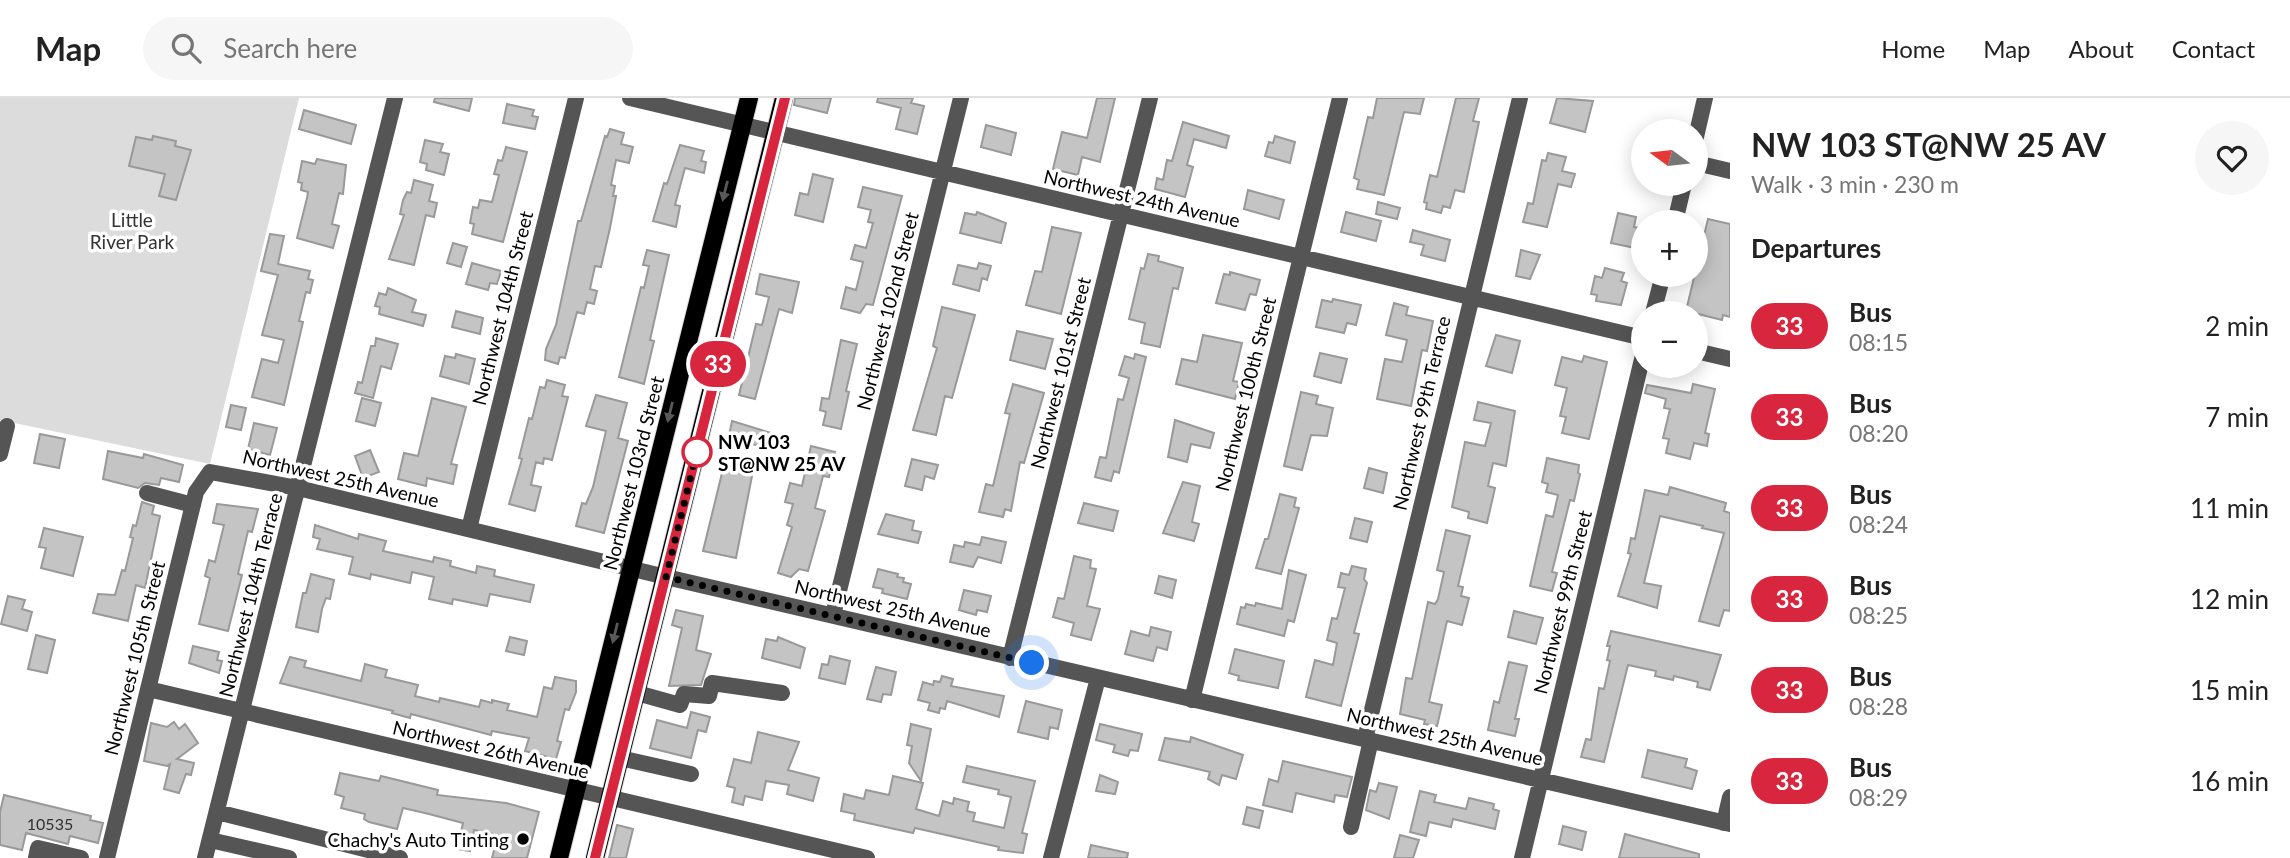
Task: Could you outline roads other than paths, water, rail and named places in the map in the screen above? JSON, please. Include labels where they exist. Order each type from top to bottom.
[{"type":"main road","name":"Northwest 103rd Street","points":[[559,858],[749,98]]},
{"type":"main road","points":[[596,858],[785,98]]},
{"type":"street","name":"Northwest 104th Terrace","points":[[205,858],[395,98]]},
{"type":"street","name":"Northwest 104th Street","points":[[469,529],[576,98]]},
{"type":"street","name":"Northwest 24th Avenue","points":[[630,98],[1631,335]]},
{"type":"street","name":"Northwest 102nd Street","points":[[833,615],[961,98]]},
{"type":"street","name":"Northwest 101st Street","points":[[1010,658],[1150,98]]},
{"type":"street","name":"Northwest 100th Street","points":[[1192,700],[1340,98]]},
{"type":"street","name":"Northwest 99th Terrace","points":[[1351,827],[1368,740],[1470,297],[1520,98]]},
{"type":"street","points":[[1700,119],[1705,98]]},
{"type":"street","points":[[1708,166],[1730,171]]},
{"type":"street","points":[[1708,354],[1730,359]]},
{"type":"street","name":"Northwest 99th Street","points":[[1522,858],[1637,378]]},
{"type":"street","points":[[0,454],[7,426]]},
{"type":"street","name":"Northwest 25th Avenue","points":[[210,472],[298,488],[631,569],[1727,824]]},
{"type":"street","name":"Northwest 105th Street","points":[[107,858],[193,505],[197,492],[210,472]]},
{"type":"street","points":[[147,493],[193,505]]},
{"type":"street","points":[[1051,858],[1098,678]]},
{"type":"street","points":[[637,694],[680,705],[684,694],[709,696],[712,683],[782,693]]},
{"type":"street","name":"Northwest 26th Avenue","points":[[148,689],[867,858]]},
{"type":"street","points":[[621,758],[691,774]]},
{"type":"street","points":[[1727,824],[1730,797]]},
{"type":"street","points":[[218,812],[400,858]]},
{"type":"street","points":[[210,840],[289,858]]},
{"type":"street","points":[[36,858],[38,848],[76,857]]},
{"type":"place","name":"NW 103 ST@NW 25 AV","points":[[697,452]]},
{"type":"place","name":"Chachy's Auto Tinting","points":[[523,839]]},
{"type":"park label","name":"Little River Park","points":[[132,230]]}]
